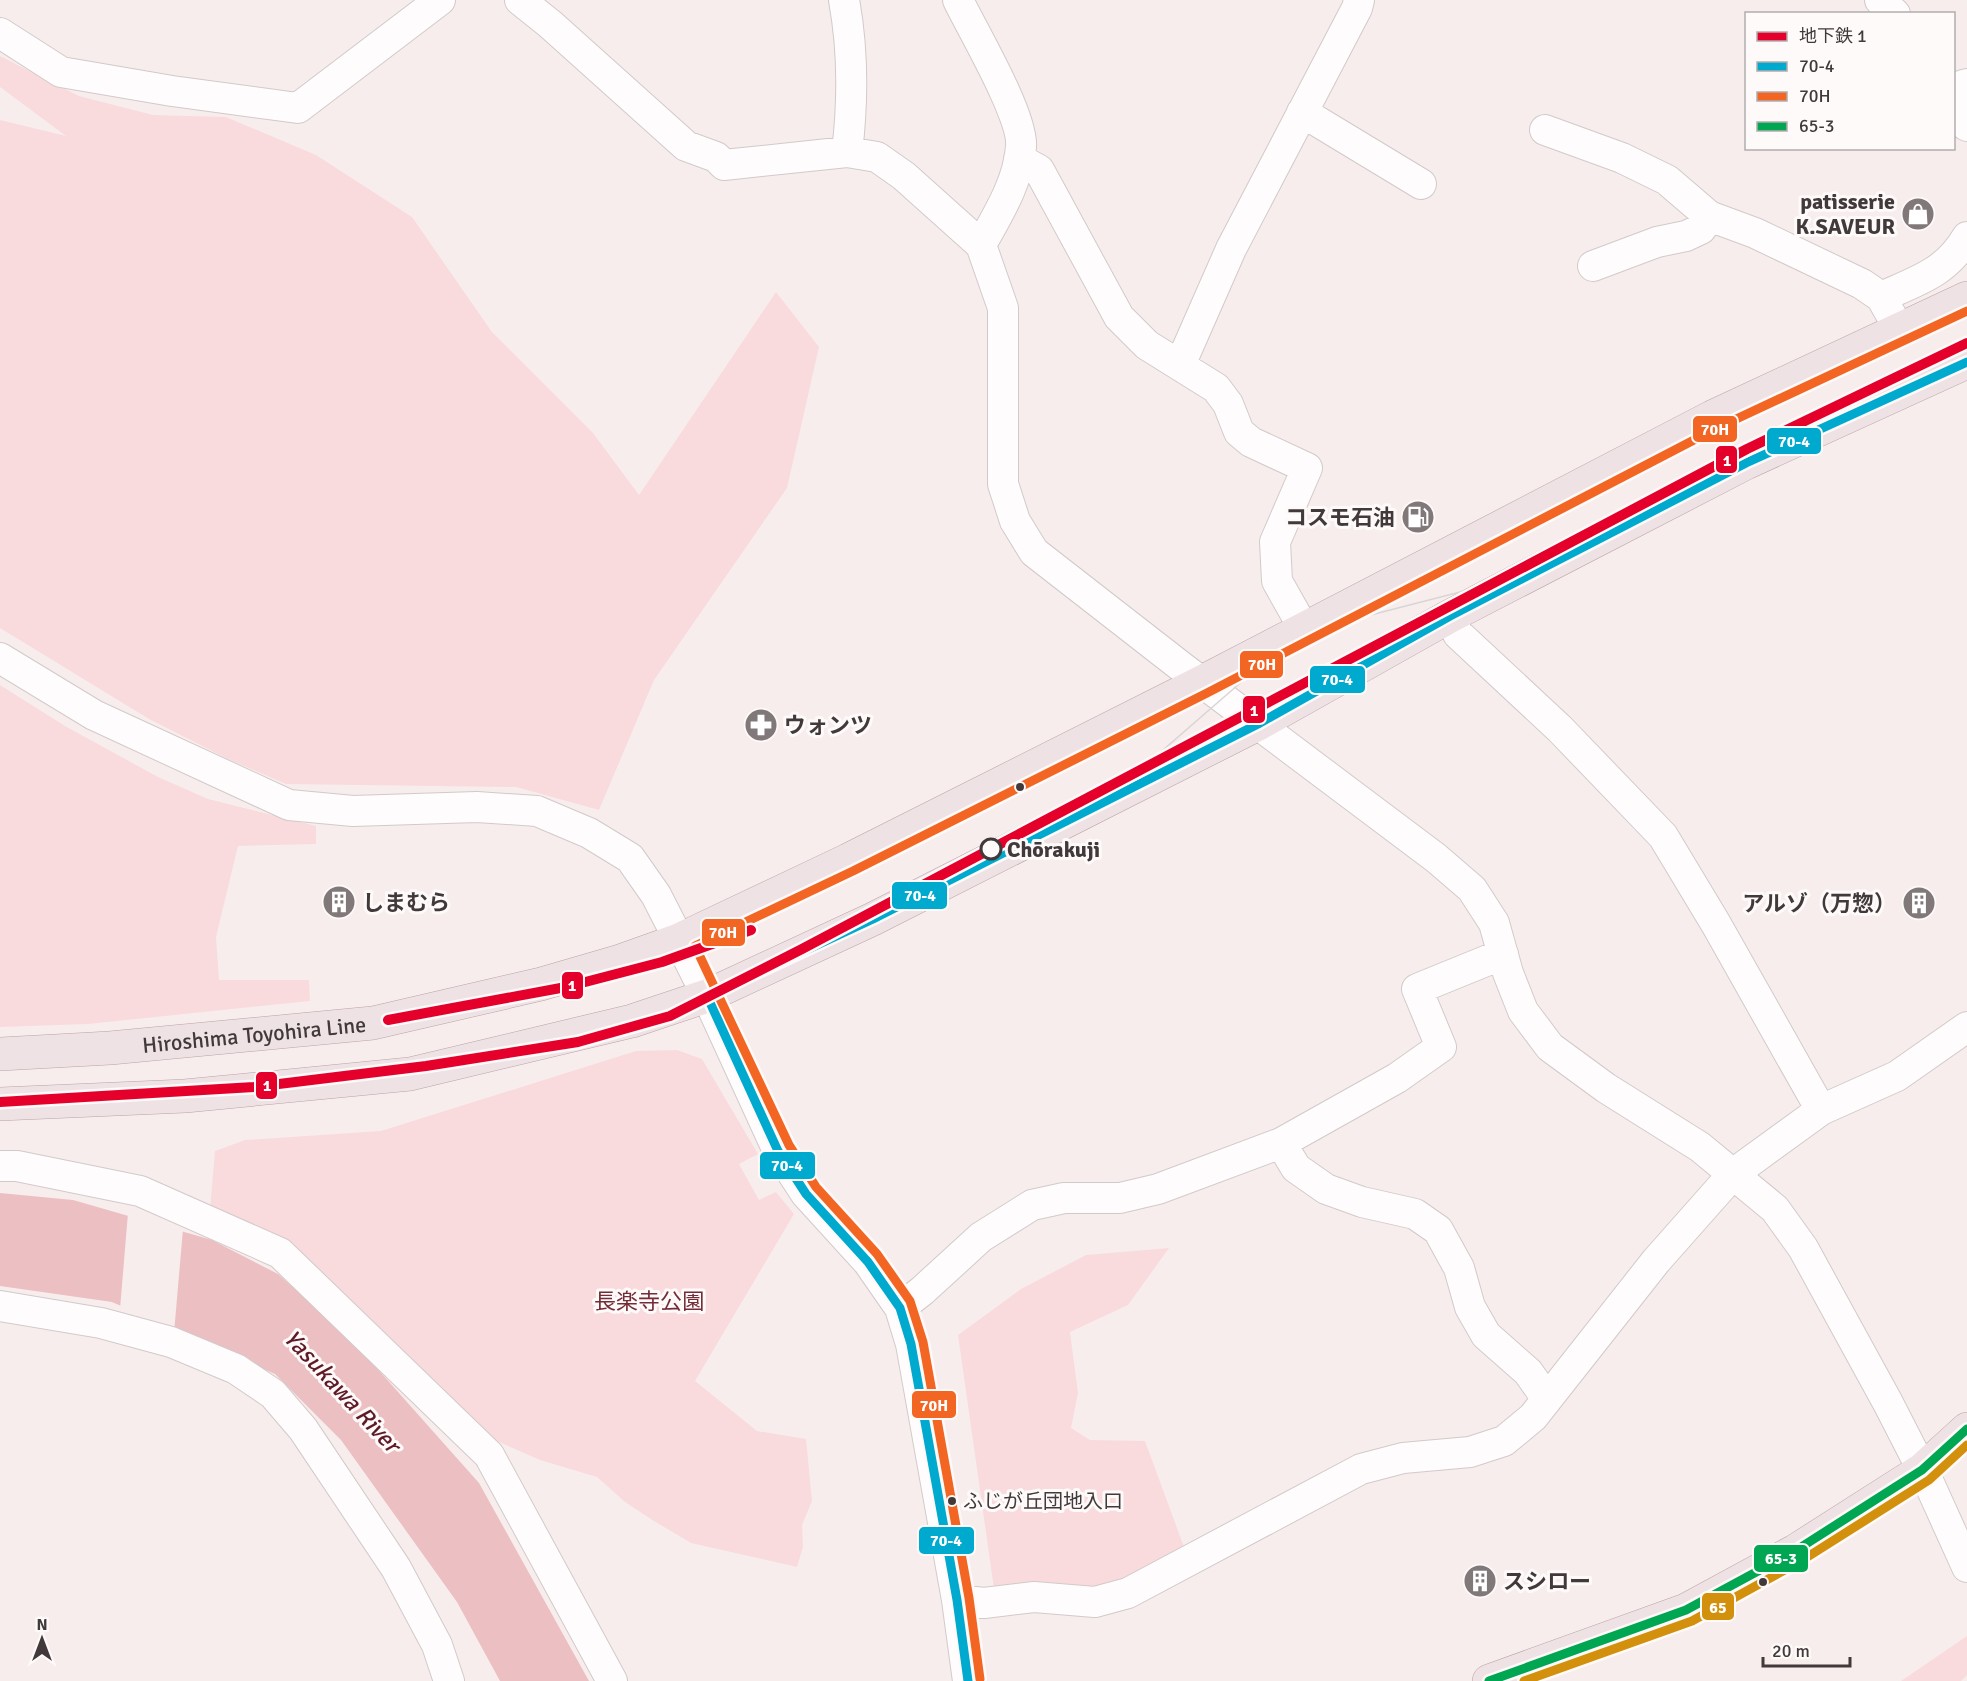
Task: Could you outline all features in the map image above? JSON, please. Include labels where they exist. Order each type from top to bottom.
[{"type":"main road","name":"Hiroshima Toyohira Line","points":[[0,1054],[110,1048],[373,1023],[541,984],[620,961],[679,940],[848,860],[1203,682],[1712,417],[1967,298]]},
{"type":"main road","points":[[0,1104],[186,1096],[410,1074],[632,1021],[707,996],[873,919],[1258,724],[1450,616],[1746,463],[1967,362]]},
{"type":"main road","points":[[1489,1681],[1686,1610],[1796,1551],[1922,1470],[1967,1429]]},
{"type":"street","points":[[0,33],[61,72],[172,91],[298,108],[440,0]]},
{"type":"street","points":[[520,0],[686,146],[716,157],[724,165],[847,152],[877,157],[904,176],[981,245],[1003,308],[1004,484],[1015,521],[1034,552],[1436,858],[1472,889],[1494,923],[1523,1011],[1550,1047],[1606,1088],[1700,1147],[1775,1209],[1803,1248],[1922,1470],[1967,1567]]},
{"type":"street","points":[[844,0],[850,33],[850,124],[847,152]]},
{"type":"street","points":[[958,0],[1016,116],[1022,146],[1014,183],[981,245]]},
{"type":"street","points":[[1180,365],[1231,249],[1357,8],[1359,0]]},
{"type":"street","points":[[1880,0],[1893,12]]},
{"type":"street","points":[[1961,81],[1960,96],[1967,126]]},
{"type":"street","points":[[1302,112],[1422,184]]},
{"type":"street","points":[[1545,130],[1622,158],[1666,180],[1709,216],[1755,233],[1862,284],[1881,297],[1899,329]]},
{"type":"street","points":[[1019,159],[1039,170],[1119,317],[1147,345],[1216,388],[1228,404],[1239,432],[1251,442],[1307,468],[1275,542],[1277,580],[1304,629]]},
{"type":"street","points":[[1593,266],[1657,242],[1686,236],[1701,229],[1709,216]]},
{"type":"street","points":[[1881,297],[1929,276],[1957,254],[1967,237]]},
{"type":"street","points":[[1450,616],[1458,634],[1560,729],[1663,836],[1716,924],[1821,1110]]},
{"type":"street","points":[[0,658],[94,715],[289,805],[353,811],[477,807],[537,811],[589,833],[630,858],[656,895],[679,940],[778,1150],[806,1194],[868,1262],[900,1308],[911,1344],[957,1600],[968,1681]]},
{"type":"street","points":[[900,1308],[981,1237],[1032,1205],[1064,1198],[1120,1198],[1158,1189],[1281,1143],[1397,1078],[1441,1047],[1417,989],[1503,954]]},
{"type":"street","points":[[957,1600],[984,1603],[1034,1597],[1095,1602],[1128,1593],[1361,1469],[1403,1458],[1470,1452],[1504,1441],[1533,1417],[1656,1261],[1733,1174],[1821,1110],[1897,1076],[1967,1027]]},
{"type":"street","points":[[1281,1143],[1296,1168],[1326,1189],[1362,1202],[1416,1214],[1438,1230],[1459,1268],[1470,1307],[1486,1335],[1528,1372],[1547,1399]]},
{"type":"street","points":[[0,1166],[17,1166],[140,1191],[280,1253],[489,1455],[612,1681]]},
{"type":"street","points":[[0,1306],[101,1323],[171,1342],[236,1369],[273,1394],[303,1429],[396,1568],[437,1645],[449,1681]]},
{"type":"green space","points":[[0,56],[79,96],[153,115],[226,117],[316,155],[412,217],[492,332],[593,433],[639,495],[776,292],[819,347],[787,488],[654,680],[599,810],[516,787],[286,784],[228,759],[149,719],[0,628],[0,120],[66,136],[0,87]]},
{"type":"green space","points":[[0,685],[65,726],[158,777],[208,799],[316,826],[316,844],[238,846],[216,937],[219,980],[309,980],[310,1001],[88,1024],[0,1027]]},
{"type":"green space","name":"長楽寺公園","points":[[677,1050],[702,1059],[758,1154],[739,1164],[759,1200],[776,1192],[794,1214],[695,1381],[757,1431],[806,1439],[812,1501],[802,1525],[803,1547],[797,1567],[691,1543],[625,1502],[597,1477],[540,1460],[483,1435],[210,1209],[215,1151],[245,1140],[381,1131],[636,1051]]},
{"type":"green space","points":[[1169,1248],[1128,1305],[1070,1332],[1078,1393],[1071,1428],[1090,1440],[1145,1441],[1184,1547],[1133,1578],[1098,1587],[1056,1583],[994,1589],[958,1335],[1021,1289],[1086,1255]]},
{"type":"green space","points":[[1967,1636],[1967,1675],[1961,1681],[1901,1681]]},
{"type":"water","name":"Yasukawa River","points":[[0,1193],[73,1200],[212,1240],[278,1274],[350,1338],[479,1483],[589,1681],[500,1681],[457,1602],[341,1440],[275,1374],[112,1302],[0,1286]]},
{"type":"pier","points":[[128,1213],[183,1229],[174,1333],[120,1309]]},
{"type":"tram line","points":[[1359,618],[1495,583]]},
{"type":"tram line","points":[[1140,770],[1254,671]]},
{"type":"metro line","name":"1","points":[[0,1102],[254,1087],[426,1066],[578,1042],[670,1016],[802,949],[1747,449],[1967,343]]},
{"type":"metro line","name":"1","points":[[388,1020],[566,987],[662,962],[751,930]]},
{"type":"transit line","name":"70H","points":[[980,1679],[969,1598],[923,1342],[910,1301],[877,1254],[816,1187],[789,1145],[695,946],[853,871],[1207,693],[1717,428],[1967,311]]},
{"type":"transit line","name":"70-4","points":[[707,996],[873,919],[1258,724],[1450,616],[1746,463],[1967,362]]},
{"type":"transit line","name":"70-4","points":[[707,996],[778,1151],[806,1194],[868,1262],[900,1308],[911,1344],[957,1600],[968,1681]]},
{"type":"transit line","name":"65-3","points":[[1489,1681],[1686,1610],[1795,1551],[1922,1470],[1967,1429]]},
{"type":"transit line","name":"65","points":[[1524,1681],[1692,1621],[1801,1561],[1929,1480],[1967,1445]]},
{"type":"place","name":"patisserie K.SAVEUR","points":[[1918,214]]},
{"type":"place","name":"コスモ石油","points":[[1418,517]]},
{"type":"place","name":"ウォンツ","points":[[761,725]]},
{"type":"place","name":"Chōrakuji","points":[[991,849]]},
{"type":"place","name":"しまむら","points":[[339,902]]},
{"type":"place","name":"アルゾ（万惣）","points":[[1919,903]]},
{"type":"place","name":"ふじが丘団地入口","points":[[952,1501]]},
{"type":"place","name":"スシロー","points":[[1480,1581]]}]
